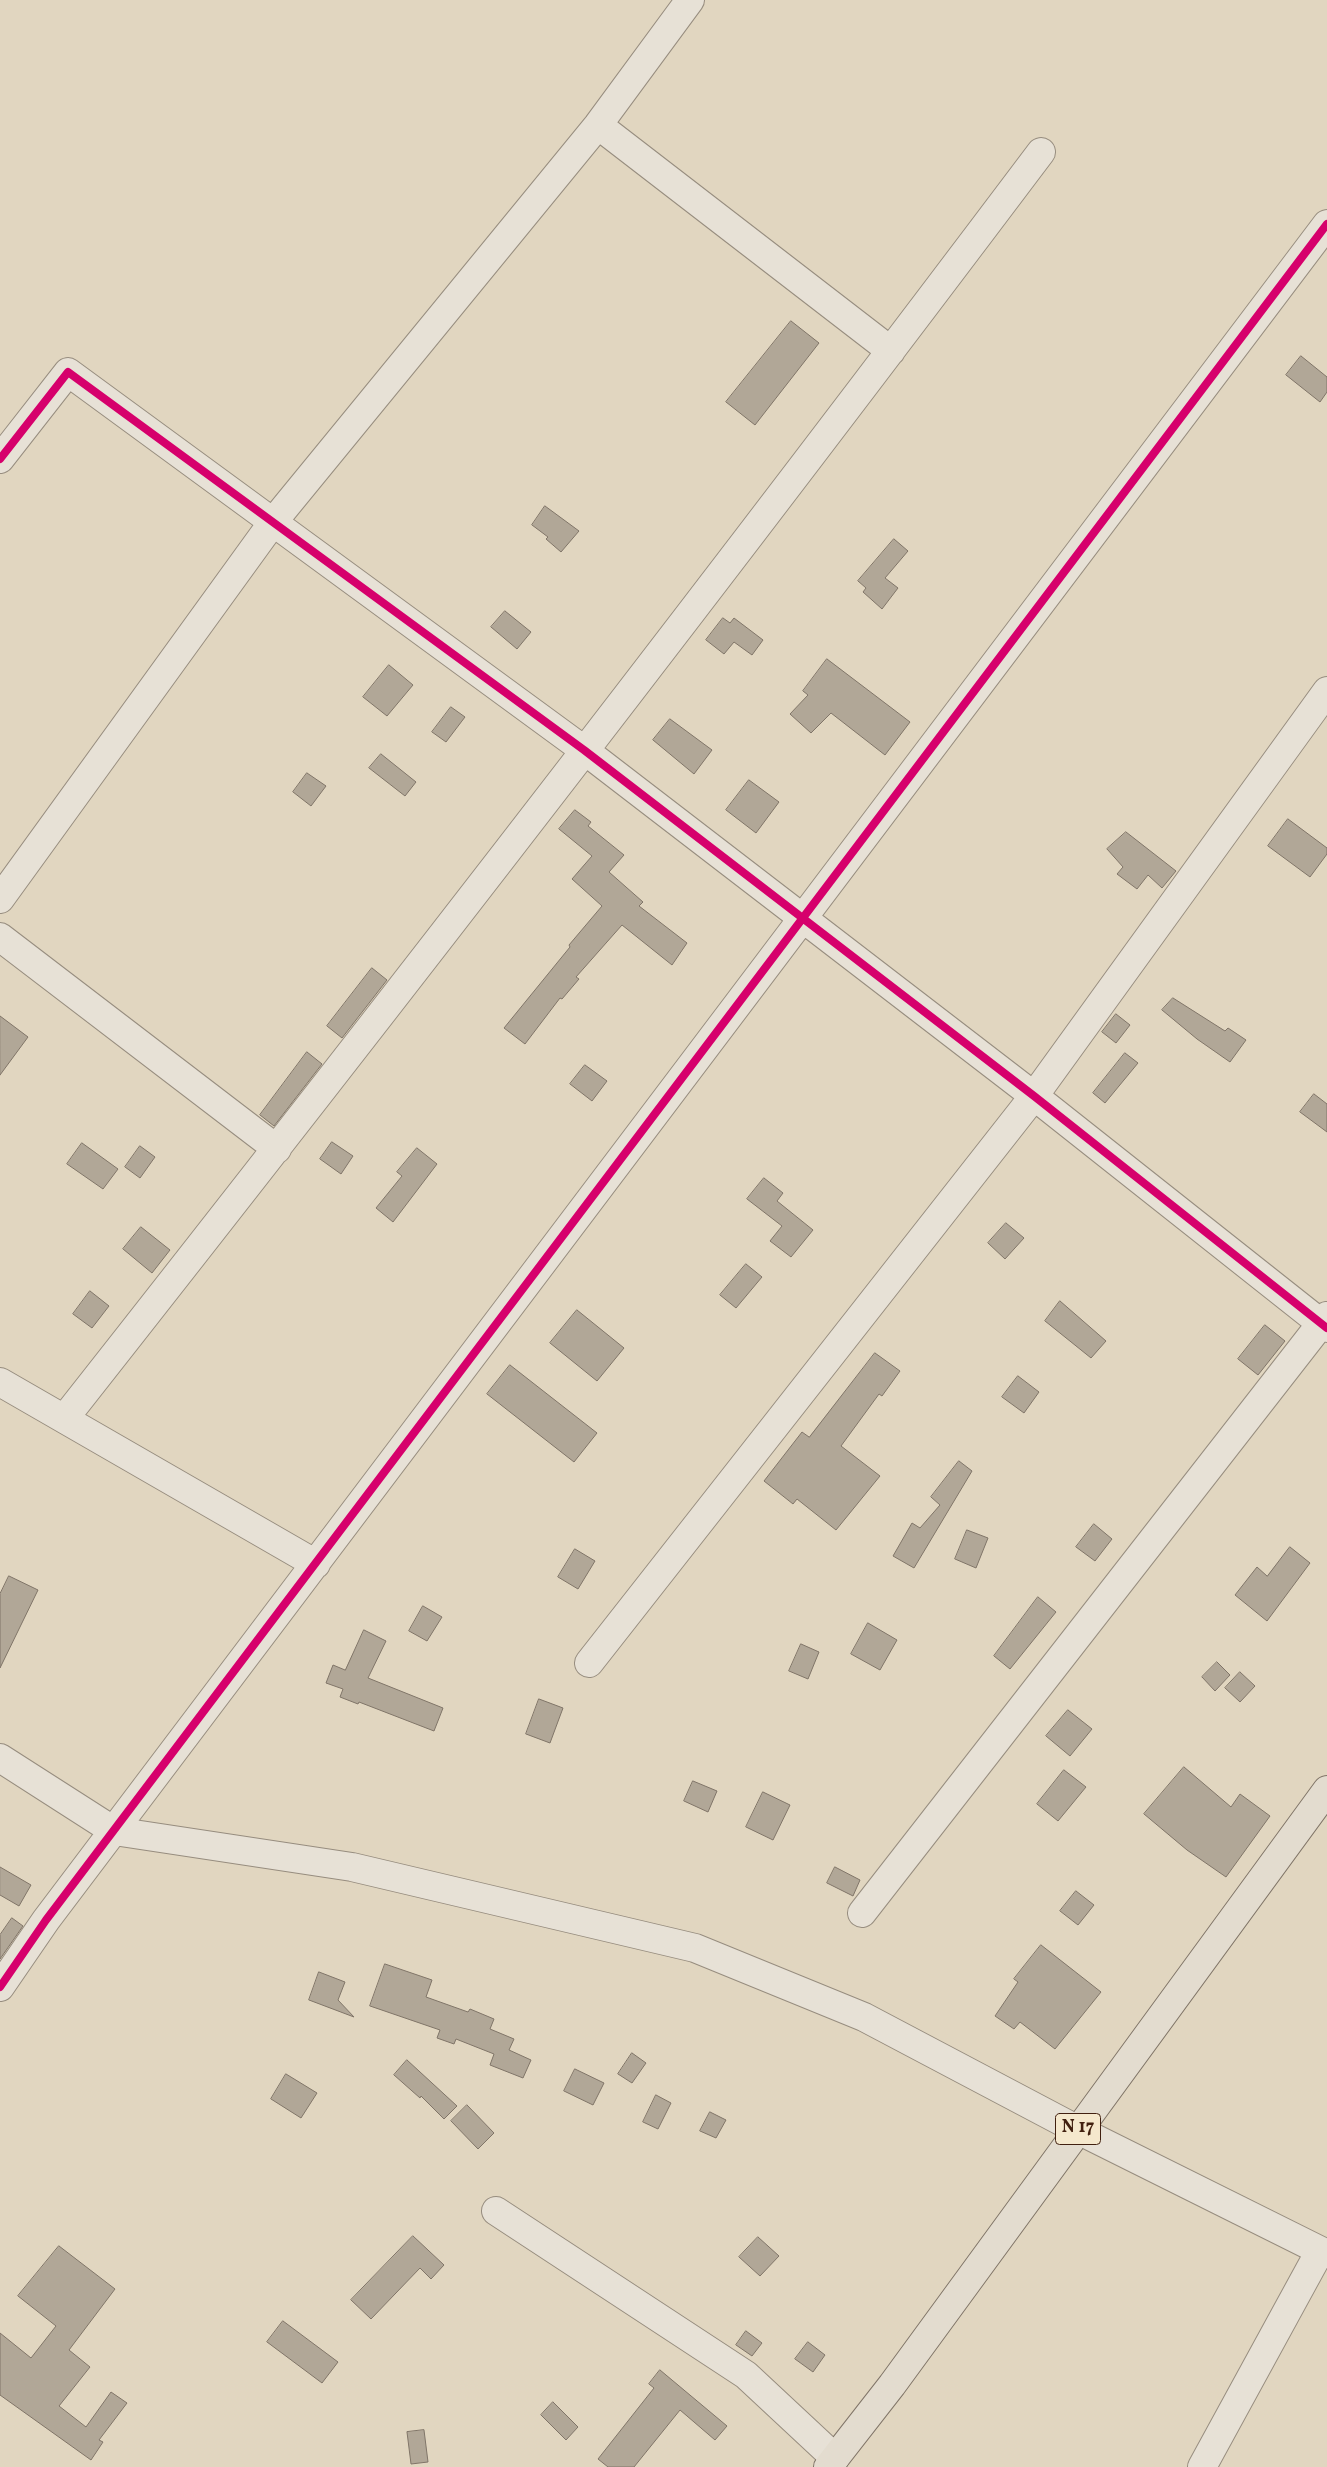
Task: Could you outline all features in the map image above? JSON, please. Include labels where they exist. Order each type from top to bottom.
[{"type":"main road","name":"N 17","points":[[832,2463],[892,2385],[1327,1790]]},
{"type":"street","points":[[0,899],[273,522],[598,125],[690,0]]},
{"type":"street","points":[[598,125],[891,352]]},
{"type":"street","points":[[64,1420],[277,1149],[891,352],[1041,152]]},
{"type":"street","points":[[0,1987],[46,1920],[805,918],[1327,224]]},
{"type":"street","points":[[0,459],[68,372],[584,750],[805,918],[1325,1323],[862,1913]]},
{"type":"street","points":[[590,1663],[1034,1096],[1327,691]]},
{"type":"street","points":[[0,938],[277,1149]]},
{"type":"street","points":[[0,1382],[316,1564]]},
{"type":"street","points":[[0,1758],[114,1831],[352,1867],[695,1948],[864,2017],[1078,2130],[1324,2253],[1202,2467]]},
{"type":"street","points":[[496,2211],[746,2375],[832,2463]]},
{"type":"building","points":[[791,321],[819,343],[755,425],[726,402]]},
{"type":"building","points":[[1301,356],[1327,377],[1327,392],[1320,402],[1286,375]]},
{"type":"building","points":[[545,506],[579,531],[561,552],[546,539],[548,537],[532,525]]},
{"type":"building","points":[[894,539],[908,551],[885,578],[898,588],[882,609],[863,592],[866,588],[858,581]]},
{"type":"building","points":[[505,611],[531,632],[517,649],[491,627]]},
{"type":"building","points":[[723,618],[730,623],[734,618],[763,640],[752,655],[734,642],[724,654],[706,640]]},
{"type":"building","points":[[827,659],[910,722],[885,755],[831,713],[811,733],[790,714],[808,695],[803,691]]},
{"type":"building","points":[[389,665],[413,685],[387,716],[363,697]]},
{"type":"building","points":[[451,707],[465,717],[446,742],[432,732]]},
{"type":"building","points":[[670,719],[712,750],[694,774],[653,740]]},
{"type":"building","points":[[381,754],[416,782],[405,796],[369,768]]},
{"type":"building","points":[[307,773],[326,786],[311,806],[293,792]]},
{"type":"building","points":[[749,780],[779,802],[756,833],[726,810]]},
{"type":"building","points":[[575,810],[591,822],[588,826],[624,855],[609,872],[643,902],[639,906],[687,943],[672,965],[622,925],[576,977],[579,979],[562,999],[560,998],[525,1044],[504,1028],[602,906],[572,879],[592,856],[559,829]]},
{"type":"building","points":[[1288,819],[1327,848],[1327,854],[1310,877],[1268,846]]},
{"type":"building","points":[[1126,832],[1176,871],[1162,888],[1148,875],[1137,889],[1117,874],[1123,867],[1107,849]]},
{"type":"building","points":[[372,968],[387,980],[342,1038],[327,1026]]},
{"type":"building","points":[[1173,998],[1225,1031],[1228,1028],[1246,1040],[1230,1062],[1197,1039],[1162,1010]]},
{"type":"building","points":[[1116,1014],[1130,1025],[1116,1043],[1102,1032]]},
{"type":"building","points":[[0,1016],[28,1037],[0,1075]]},
{"type":"building","points":[[307,1052],[322,1064],[274,1126],[260,1115]]},
{"type":"building","points":[[1125,1053],[1138,1063],[1105,1103],[1093,1093]]},
{"type":"building","points":[[585,1065],[607,1081],[592,1101],[570,1084]]},
{"type":"building","points":[[1314,1094],[1327,1104],[1327,1132],[1300,1112]]},
{"type":"building","points":[[332,1142],[353,1156],[341,1174],[320,1159]]},
{"type":"building","points":[[82,1143],[118,1169],[103,1189],[67,1164]]},
{"type":"building","points":[[140,1146],[155,1157],[140,1178],[125,1167]]},
{"type":"building","points":[[417,1148],[437,1164],[393,1222],[376,1208],[402,1176],[397,1172]]},
{"type":"building","points":[[764,1178],[783,1193],[777,1201],[813,1230],[791,1257],[770,1241],[782,1226],[747,1199]]},
{"type":"building","points":[[1006,1223],[1024,1238],[1005,1259],[988,1243]]},
{"type":"building","points":[[141,1227],[170,1250],[152,1273],[123,1249]]},
{"type":"building","points":[[746,1264],[762,1277],[736,1308],[720,1295]]},
{"type":"building","points":[[90,1291],[109,1306],[92,1328],[73,1314]]},
{"type":"building","points":[[1060,1301],[1106,1341],[1091,1358],[1045,1321]]},
{"type":"building","points":[[577,1310],[624,1348],[597,1381],[550,1343]]},
{"type":"building","points":[[1265,1325],[1285,1341],[1258,1375],[1238,1359]]},
{"type":"building","points":[[875,1353],[900,1371],[882,1396],[879,1394],[841,1446],[880,1476],[836,1530],[797,1499],[793,1504],[764,1481],[802,1432],[809,1437]]},
{"type":"building","points":[[510,1365],[597,1433],[574,1462],[487,1394]]},
{"type":"building","points":[[1018,1376],[1039,1392],[1024,1413],[1002,1397]]},
{"type":"building","points":[[959,1461],[972,1471],[914,1568],[893,1556],[912,1523],[920,1528],[940,1505],[931,1497]]},
{"type":"building","points":[[1094,1524],[1112,1539],[1095,1561],[1076,1547]]},
{"type":"building","points":[[967,1530],[988,1538],[976,1568],[955,1559]]},
{"type":"building","points":[[1290,1547],[1310,1563],[1267,1621],[1235,1595],[1257,1567],[1267,1576]]},
{"type":"building","points":[[575,1549],[595,1561],[578,1589],[558,1577]]},
{"type":"building","points":[[9,1576],[38,1590],[0,1668],[0,1594]]},
{"type":"building","points":[[1038,1597],[1056,1612],[1010,1669],[994,1656]]},
{"type":"building","points":[[423,1606],[442,1617],[427,1641],[409,1631]]},
{"type":"building","points":[[868,1623],[897,1640],[880,1670],[851,1654]]},
{"type":"building","points":[[364,1630],[386,1641],[368,1678],[443,1708],[434,1731],[359,1702],[358,1704],[340,1697],[343,1689],[326,1683],[333,1665],[345,1670]]},
{"type":"building","points":[[801,1644],[819,1652],[808,1679],[789,1671]]},
{"type":"building","points":[[1217,1662],[1230,1675],[1215,1691],[1202,1677]]},
{"type":"building","points":[[1240,1672],[1255,1686],[1240,1702],[1225,1688]]},
{"type":"building","points":[[539,1699],[563,1708],[550,1743],[526,1734]]},
{"type":"building","points":[[1068,1710],[1092,1729],[1070,1756],[1046,1736]]},
{"type":"building","points":[[1184,1767],[1231,1807],[1240,1794],[1270,1816],[1226,1877],[1187,1850],[1144,1814]]},
{"type":"building","points":[[1064,1770],[1086,1787],[1058,1821],[1037,1804]]},
{"type":"building","points":[[693,1781],[717,1791],[708,1812],[684,1801]]},
{"type":"building","points":[[763,1792],[790,1805],[773,1840],[746,1827]]},
{"type":"building","points":[[0,1867],[31,1885],[19,1906],[0,1895]]},
{"type":"building","points":[[835,1867],[860,1880],[853,1896],[827,1883]]},
{"type":"building","points":[[1076,1891],[1094,1905],[1078,1925],[1060,1911]]},
{"type":"building","points":[[12,1918],[23,1926],[0,1959],[0,1935]]},
{"type":"building","points":[[1041,1945],[1101,1992],[1055,2049],[1020,2022],[1014,2029],[995,2016],[1018,1982],[1014,1979]]},
{"type":"building","points":[[385,1964],[432,1980],[426,1997],[468,2012],[470,2009],[494,2019],[490,2029],[514,2039],[509,2050],[531,2060],[523,2078],[490,2065],[494,2054],[456,2039],[454,2044],[437,2038],[440,2030],[370,2006]]},
{"type":"building","points":[[319,1972],[345,1982],[338,2000],[354,2017],[309,2000]]},
{"type":"building","points":[[632,2053],[646,2063],[632,2083],[618,2074]]},
{"type":"building","points":[[407,2060],[457,2106],[444,2119],[421,2096],[420,2098],[394,2075]]},
{"type":"building","points":[[575,2069],[604,2083],[593,2105],[564,2091]]},
{"type":"building","points":[[286,2074],[317,2093],[301,2118],[271,2099]]},
{"type":"building","points":[[656,2095],[671,2103],[658,2129],[643,2122]]},
{"type":"building","points":[[467,2105],[494,2133],[478,2149],[451,2121]]},
{"type":"building","points":[[710,2112],[726,2120],[716,2138],[700,2131]]},
{"type":"building","points":[[413,2236],[444,2265],[431,2279],[420,2268],[371,2319],[351,2300]]},
{"type":"building","points":[[758,2237],[779,2256],[760,2276],[739,2257]]},
{"type":"building","points":[[59,2246],[115,2289],[69,2350],[90,2367],[59,2406],[86,2427],[111,2392],[127,2403],[99,2440],[103,2442],[91,2460],[0,2395],[0,2333],[31,2358],[56,2326],[18,2296]]},
{"type":"building","points":[[283,2321],[338,2362],[322,2383],[267,2342]]},
{"type":"building","points":[[746,2331],[762,2343],[752,2356],[736,2345]]},
{"type":"building","points":[[808,2342],[825,2355],[813,2372],[795,2359]]},
{"type":"building","points":[[660,2370],[727,2426],[715,2440],[680,2410],[634,2467],[608,2467],[598,2459],[654,2388],[649,2384]]},
{"type":"building","points":[[553,2402],[578,2427],[566,2440],[541,2415]]},
{"type":"building","points":[[424,2430],[428,2462],[411,2464],[407,2432]]},
{"type":"cycle path","points":[[0,1987],[46,1920],[1327,224]]},
{"type":"cycle path","points":[[0,459],[68,372],[584,750],[1034,1096],[1327,1328]]}]
